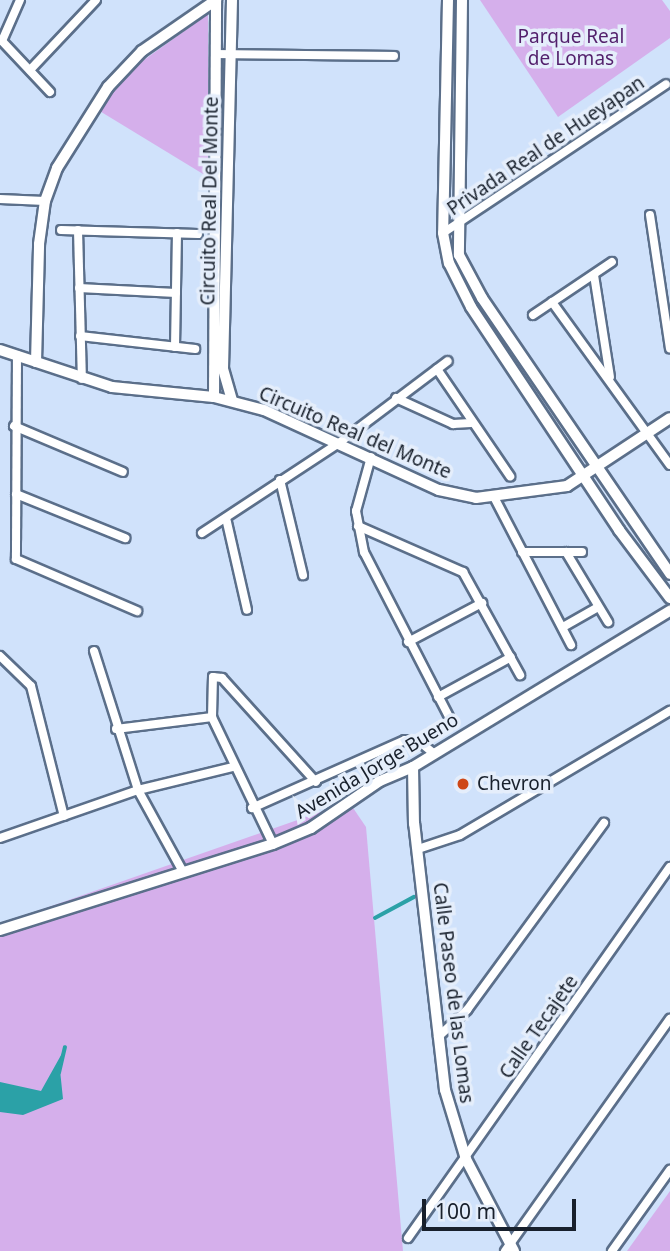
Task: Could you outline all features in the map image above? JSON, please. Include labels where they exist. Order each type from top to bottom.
[{"type":"main road","name":"Avenida Jorge Bueno","points":[[413,767],[670,612]]},
{"type":"main road","name":"Calle Paseo de las Lomas","points":[[413,767],[418,849],[439,1037],[452,1123],[466,1159],[510,1249]]},
{"type":"street","points":[[20,0],[2,41],[50,92]]},
{"type":"street","points":[[30,70],[96,0]]},
{"type":"street","points":[[36,362],[36,282],[45,201],[78,128],[108,87],[142,51],[216,0]]},
{"type":"street","name":"Circuito Real Del Monte","points":[[214,397],[216,0]]},
{"type":"street","name":"Circuito Real Del Monte","points":[[232,0],[223,369],[232,401]]},
{"type":"street","points":[[448,0],[443,233],[449,263],[471,307],[619,530],[670,598]]},
{"type":"street","points":[[462,0],[456,227],[459,255],[482,298],[670,574]]},
{"type":"street","points":[[217,54],[394,56]]},
{"type":"street","name":"Privada Real de Hueyapan","points":[[443,233],[456,227],[666,83]]},
{"type":"street","points":[[0,199],[45,201]]},
{"type":"street","points":[[650,215],[670,349]]},
{"type":"street","points":[[61,230],[198,234]]},
{"type":"street","points":[[78,230],[82,379]]},
{"type":"street","points":[[175,347],[177,233]]},
{"type":"street","points":[[533,315],[612,262]]},
{"type":"street","points":[[594,275],[610,380]]},
{"type":"street","points":[[79,288],[176,293]]},
{"type":"street","points":[[471,307],[482,298]]},
{"type":"street","points":[[552,302],[670,465]]},
{"type":"street","points":[[80,336],[195,349]]},
{"type":"street","name":"Circuito Real del Monte","points":[[0,350],[112,387],[214,397],[264,410],[439,490],[460,496],[494,497],[558,488],[584,477],[670,418]]},
{"type":"street","points":[[17,355],[14,426],[16,559],[137,611]]},
{"type":"street","points":[[202,533],[339,443],[448,360]]},
{"type":"street","points":[[437,369],[471,423],[510,476]]},
{"type":"street","points":[[396,398],[453,424],[471,423]]},
{"type":"street","points":[[14,426],[122,472]]},
{"type":"street","points":[[371,457],[359,497],[358,526],[364,552],[408,642],[449,717]]},
{"type":"street","points":[[280,480],[303,575]]},
{"type":"street","points":[[16,494],[125,538]]},
{"type":"street","points":[[494,497],[571,645]]},
{"type":"street","points":[[226,518],[247,610]]},
{"type":"street","points":[[619,530],[632,520]]},
{"type":"street","points":[[358,526],[463,572],[520,675]]},
{"type":"street","points":[[522,552],[582,552]]},
{"type":"street","points":[[566,552],[608,622]]},
{"type":"street","points":[[408,642],[482,603]]},
{"type":"street","points":[[564,627],[598,607]]},
{"type":"street","points":[[94,651],[116,729],[138,790],[183,872]]},
{"type":"street","points":[[0,656],[31,686],[64,816]]},
{"type":"street","points":[[438,697],[511,657]]},
{"type":"street","points":[[273,844],[252,808],[212,717],[210,683],[217,676],[316,782]]},
{"type":"street","points":[[418,849],[460,835],[670,712]]},
{"type":"street","points":[[116,729],[212,717]]},
{"type":"street","points":[[252,808],[316,782],[405,740],[420,742],[433,753]]},
{"type":"street","points":[[0,838],[138,790],[233,767]]},
{"type":"street","name":"Avenida Jorge Bueno","points":[[0,930],[273,844],[311,828],[380,781],[413,767]]},
{"type":"street","points":[[439,1037],[467,1010],[604,823]]},
{"type":"street","name":"Calle Tecajete","points":[[408,1238],[670,867]]},
{"type":"street","points":[[510,1249],[670,1019]]},
{"type":"street","points":[[612,1251],[670,1170]]},
{"type":"green space","name":"Parque Real de Lomas","points":[[480,0],[662,0],[670,11],[670,38],[558,117]]},
{"type":"green space","points":[[208,14],[208,177],[98,110],[137,65]]},
{"type":"green space","points":[[349,802],[366,827],[403,1251],[0,1251],[0,924]]},
{"type":"green space","points":[[670,1191],[670,1251],[627,1251]]},
{"type":"shaded area","points":[[65,1048],[60,1070],[63,1099],[23,1115],[0,1112],[0,1082],[41,1091]]},
{"type":"waterway","points":[[375,918],[414,897]]},
{"type":"waterway","points":[[59,1073],[65,1048]]},
{"type":"place","name":"Chevron","points":[[463,784]]}]
